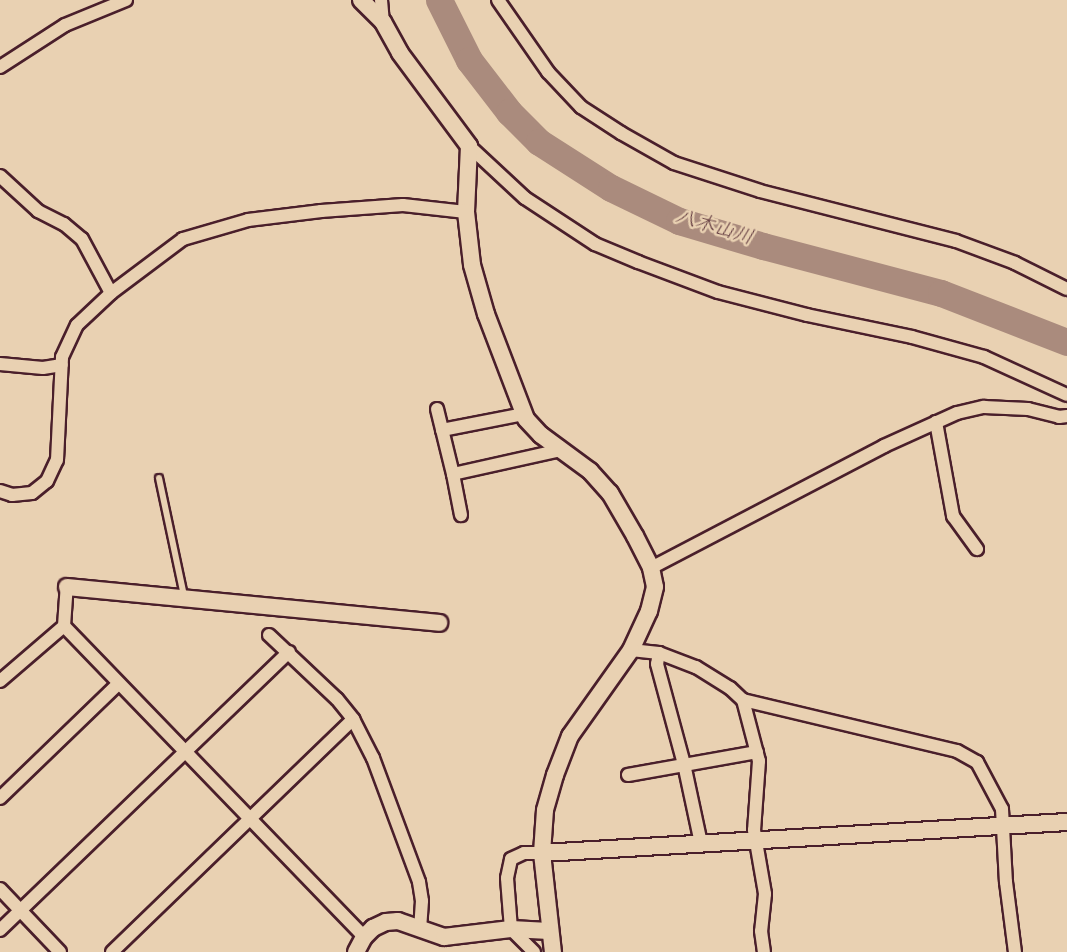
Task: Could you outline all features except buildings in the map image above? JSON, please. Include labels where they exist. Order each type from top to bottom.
[{"type":"street","points":[[0,67],[65,25],[126,0]]},
{"type":"street","points":[[361,0],[383,22],[400,53],[469,146],[525,198],[595,244],[718,292],[807,315],[912,337],[984,357],[1067,394]]},
{"type":"street","points":[[381,0],[383,22]]},
{"type":"street","points":[[498,0],[548,72],[581,107],[674,163],[760,191],[956,241],[1015,263],[1067,289]]},
{"type":"street","points":[[469,146],[466,212],[472,266],[486,314],[524,414],[540,435],[590,471],[610,494],[651,568],[655,587],[649,611],[632,650],[570,736],[545,810],[542,853],[553,952]]},
{"type":"street","points":[[0,176],[38,210],[64,224],[82,239],[111,293]]},
{"type":"street","points":[[0,491],[12,495],[32,493],[47,481],[52,471],[57,460],[62,365],[67,346],[77,325],[111,293],[183,239],[248,220],[321,211],[403,205],[466,212]]},
{"type":"street","points":[[0,364],[43,368],[62,365]]},
{"type":"street","points":[[651,568],[866,455],[957,413],[984,407],[1028,409],[1059,417],[1067,416]]},
{"type":"street","points":[[437,409],[461,515]]},
{"type":"street","points":[[442,430],[524,414]]},
{"type":"street","points":[[936,422],[953,516],[977,549]]},
{"type":"street","points":[[453,474],[561,450]]},
{"type":"street","points":[[0,681],[64,626],[67,587],[440,623]]},
{"type":"street","points":[[64,626],[364,937]]},
{"type":"street","points":[[269,635],[337,699],[353,719],[373,758],[419,882],[422,901],[420,928]]},
{"type":"street","points":[[632,650],[659,653],[696,667],[730,688],[742,700],[757,752],[760,778],[754,815],[755,840],[765,894],[761,931],[764,952]]},
{"type":"street","points":[[0,930],[289,652]]},
{"type":"street","points":[[659,653],[657,664],[684,764],[701,843]]},
{"type":"street","points":[[0,798],[118,684]]},
{"type":"street","points":[[742,700],[957,751],[977,762],[990,782],[1002,809],[1006,882],[1015,952]]},
{"type":"street","points":[[112,952],[353,719]]},
{"type":"street","points":[[628,775],[757,752]]},
{"type":"street","points":[[534,952],[511,929],[507,878],[511,859],[524,853],[1067,822]]},
{"type":"street","points":[[0,889],[60,952]]},
{"type":"street","points":[[356,952],[364,937],[386,921],[398,921],[444,937],[511,929],[549,931]]},
{"type":"lane","points":[[159,478],[185,599]]},
{"type":"waterway","name":"八木山川","points":[[439,0],[469,60],[509,112],[539,142],[611,188],[679,221],[763,246],[941,293],[1067,342]]}]
